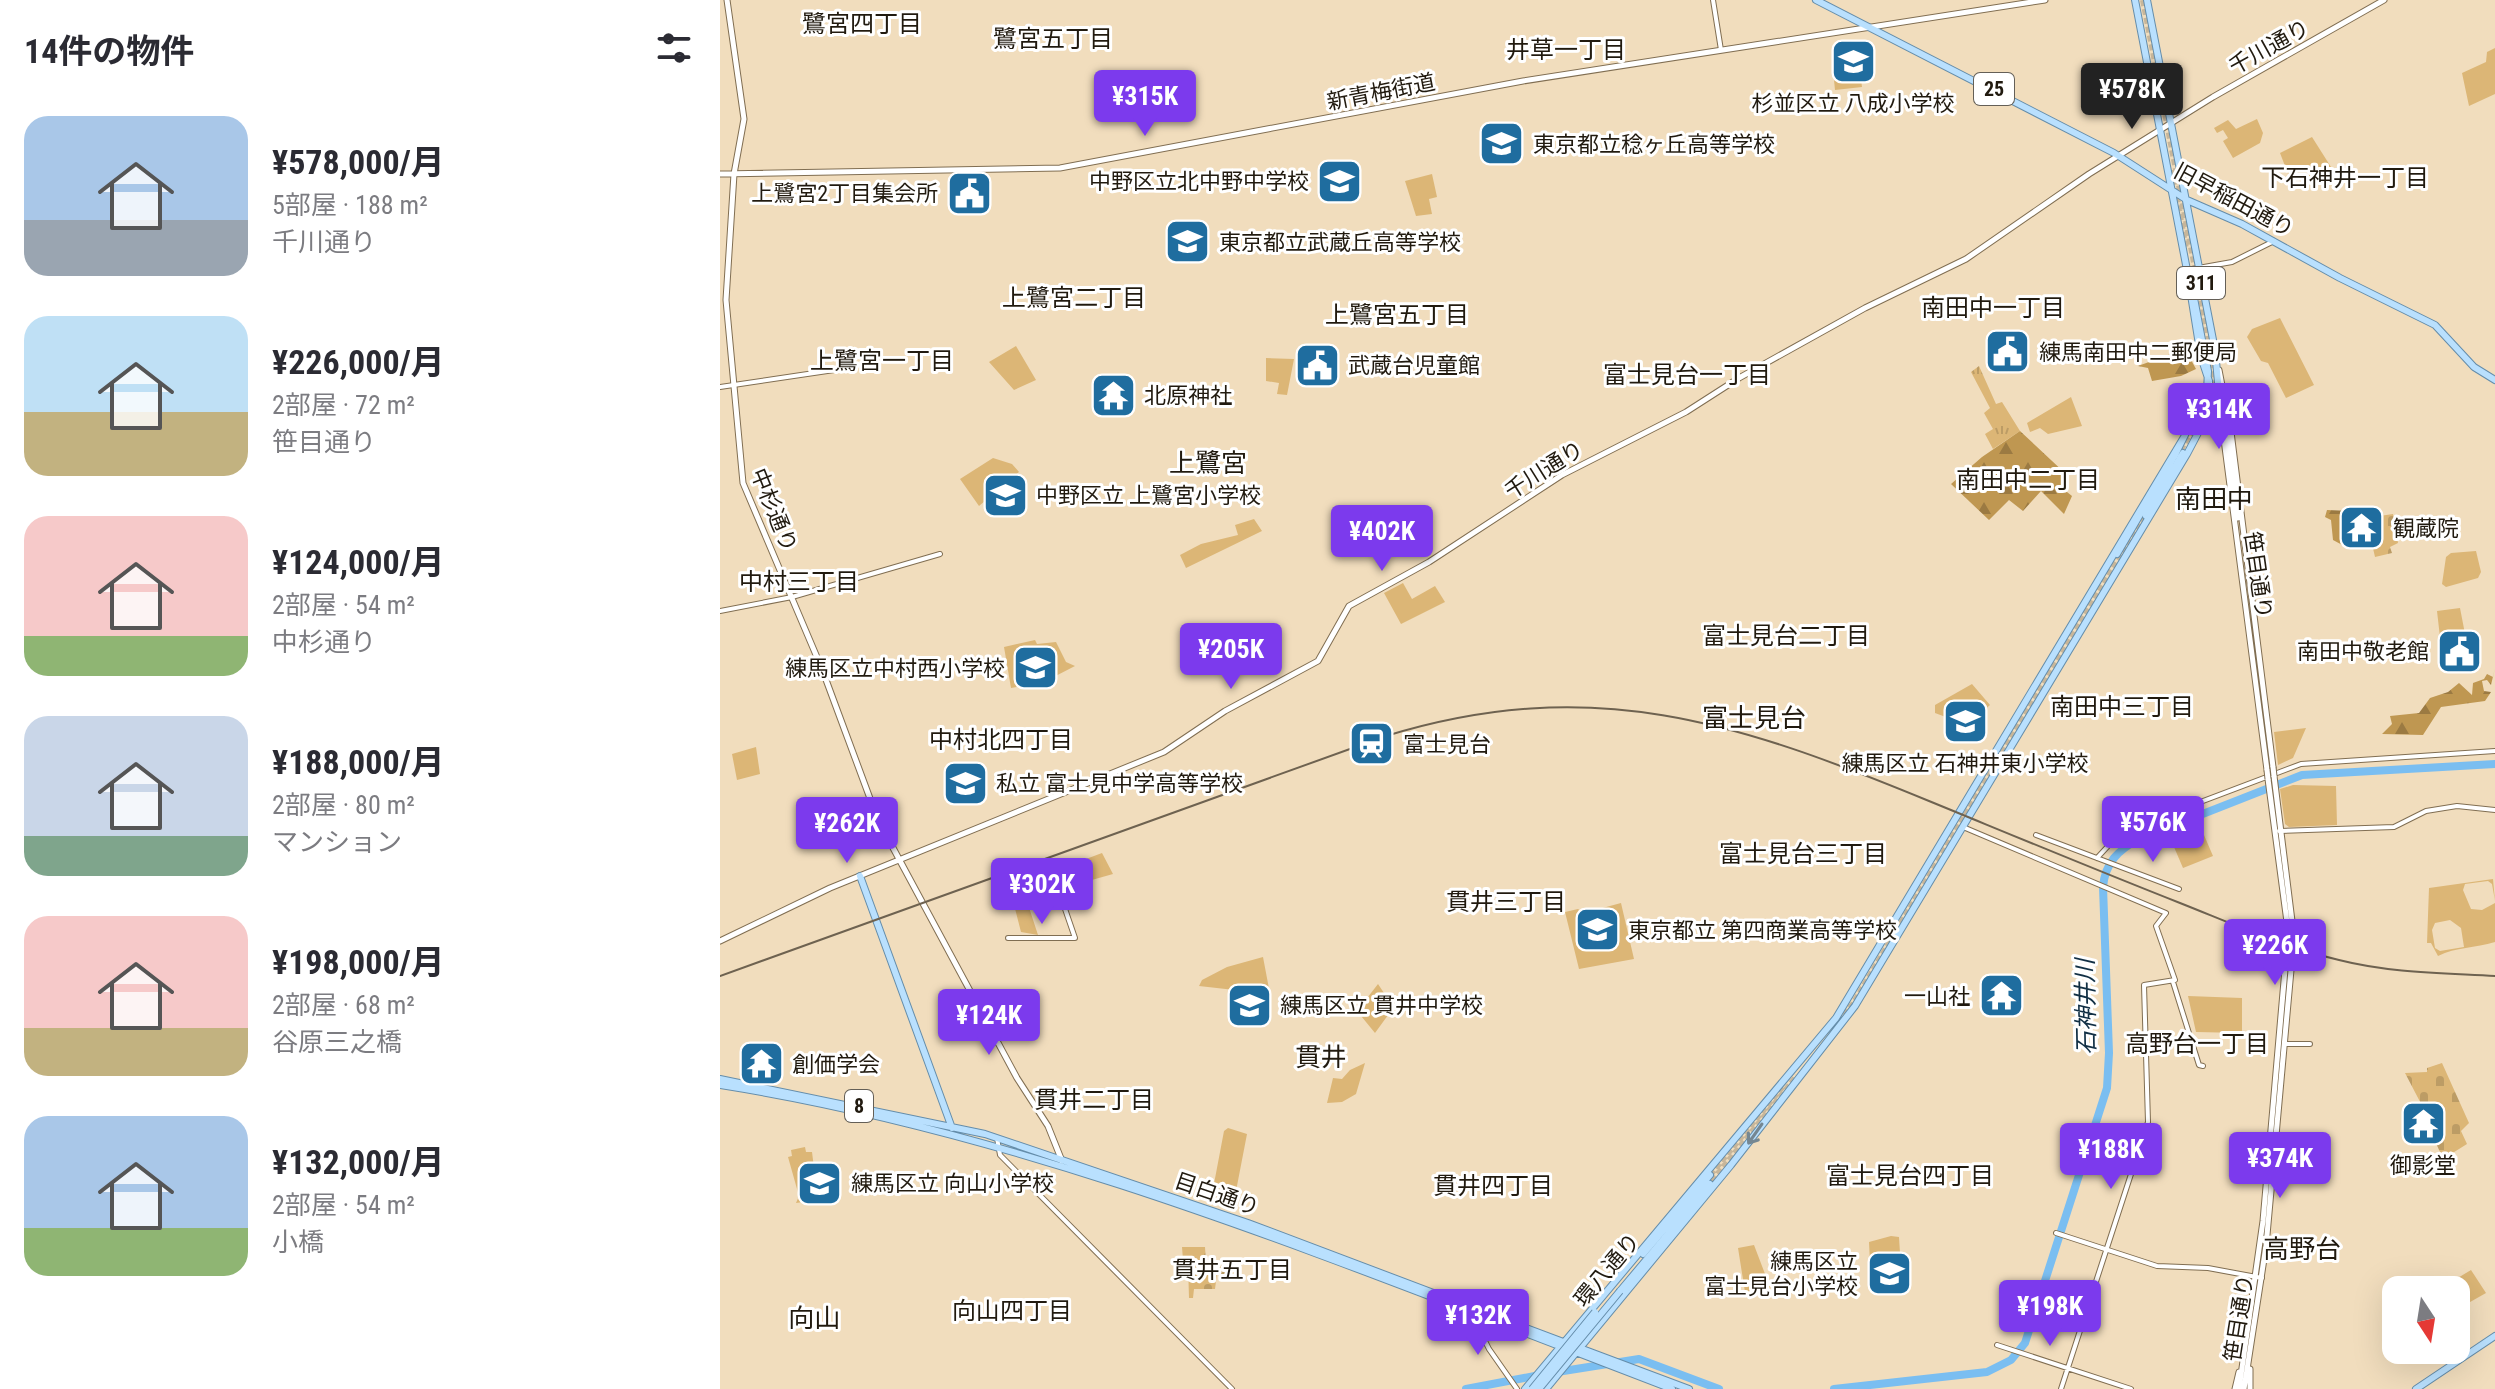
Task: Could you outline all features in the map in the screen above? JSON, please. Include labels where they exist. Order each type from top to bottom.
[{"type":"main road","name":"中杉通り","points":[[727,0],[744,119],[734,174],[726,297],[741,478],[792,597],[876,815],[1017,1078],[1048,1126],[1063,1161]]},
{"type":"main road","name":"旧早稲田通り","points":[[1816,0],[1979,81],[2119,156],[2187,200],[2274,241],[2435,325],[2474,367],[2495,380]]},
{"type":"main road","name":"新青梅街道","points":[[720,174],[1060,168],[1523,81],[2045,0]]},
{"type":"main road","name":"千川通り","points":[[720,941],[860,876],[1164,752],[1225,711],[1318,661],[1349,606],[1429,562],[1568,471],[1686,412],[1739,378],[1865,308],[1977,253],[2119,156],[2384,0]]},
{"type":"main road","name":"311","points":[[1963,827],[2133,544],[2205,419],[2220,386],[2147,1]]},
{"type":"main road","points":[[2135,3],[2147,1]]},
{"type":"main road","name":"311","points":[[2135,3],[2203,367],[2209,381]]},
{"type":"main road","points":[[2155,107],[2162,109],[2166,103]]},
{"type":"main road","points":[[2164,151],[2170,144],[2176,147]]},
{"type":"main road","points":[[2178,224],[2185,227],[2190,222]]},
{"type":"main road","points":[[2181,238],[2185,232],[2193,235]]},
{"type":"main road","name":"311","points":[[2192,284],[2209,381]]},
{"type":"main road","name":"笹目通り","points":[[2218,365],[2229,418],[2271,779],[2292,921],[2259,1277],[2242,1389]]},
{"type":"main road","points":[[2117,554],[2184,437],[2209,381]]},
{"type":"main road","name":"笹目通り","points":[[2209,381],[2222,424],[2270,768]]},
{"type":"main road","name":"笹目通り","points":[[2224,408],[2242,534]]},
{"type":"main road","points":[[2205,419],[2214,415],[2222,424]]},
{"type":"main road","points":[[1546,1389],[1651,1257],[1660,1238],[1841,1010],[2184,437]]},
{"type":"main road","name":"311","points":[[2133,544],[2187,447]]},
{"type":"main road","points":[[1632,1261],[1660,1238],[1846,1020],[1963,827]]},
{"type":"main road","points":[[860,876],[952,1129]]},
{"type":"main road","name":"目白通り","points":[[720,1082],[952,1129],[1063,1161],[1266,1229],[1563,1345],[1689,1389]]},
{"type":"main road","name":"目白通り","points":[[996,1142],[1247,1228],[1563,1345]]},
{"type":"main road","name":"環八通り","points":[[1529,1388],[1711,1178]]},
{"type":"main road","points":[[1529,1388],[1632,1261],[1660,1238]]},
{"type":"main road","name":"環八通り","points":[[1539,1389],[1638,1273],[1660,1238]]},
{"type":"main road","points":[[1640,1258],[1647,1247]]},
{"type":"main road","points":[[1592,1333],[1590,1344],[1596,1356]]},
{"type":"main road","points":[[2416,1389],[2495,1336]]},
{"type":"main road","points":[[1541,1339],[1549,1348],[1550,1361]]},
{"type":"main road","name":"目白通り","points":[[1596,1356],[1615,1367],[1672,1389]]},
{"type":"street","points":[[1713,0],[1721,50]]},
{"type":"street","points":[[2187,270],[2239,260],[2274,241]]},
{"type":"street","points":[[720,387],[841,369]]},
{"type":"street","points":[[720,611],[792,597],[940,554]]},
{"type":"street","points":[[2097,858],[2121,832],[2293,766],[2342,758],[2495,751]]},
{"type":"street","points":[[2278,831],[2394,827],[2426,811],[2457,806],[2495,810]]},
{"type":"street","points":[[1963,827],[2165,912],[2156,926],[2199,1065],[2203,1066]]},
{"type":"street","points":[[2036,835],[2179,889]]},
{"type":"street","points":[[1008,938],[1075,938],[1053,866]]},
{"type":"street","points":[[2230,940],[2289,959]]},
{"type":"street","points":[[2061,1389],[2148,1122],[2144,985],[2173,982]]},
{"type":"street","points":[[2282,1044],[2310,1044]]},
{"type":"street","points":[[996,1142],[1022,1177],[1232,1389]]},
{"type":"street","points":[[2056,1233],[2164,1267],[2208,1268],[2259,1277]]},
{"type":"street","points":[[1469,1309],[1489,1349],[1516,1386]]},
{"type":"street","points":[[1997,1345],[2131,1389]]},
{"type":"street","points":[[2428,1380],[2433,1388]]},
{"type":"green space","points":[[1856,40],[1862,87],[1835,90],[1834,80],[1839,79],[1834,43]]},
{"type":"green space","points":[[2495,48],[2495,94],[2469,106],[2462,73],[2486,62],[2487,52]]},
{"type":"green space","points":[[2257,119],[2263,133],[2260,143],[2233,158],[2223,141],[2228,138],[2223,130],[2217,133],[2214,128],[2228,120],[2236,129]]},
{"type":"green space","points":[[2312,137],[2331,167],[2301,184],[2297,176],[2290,179],[2280,153]]},
{"type":"green space","points":[[1432,174],[1437,197],[1429,199],[1432,214],[1416,216],[1405,181]]},
{"type":"green space","points":[[2280,318],[2314,385],[2286,398],[2268,363],[2261,361],[2247,337],[2252,329]]},
{"type":"green space","points":[[1016,346],[1036,380],[1014,390],[989,362]]},
{"type":"green space","points":[[2179,351],[2190,358],[2196,369],[2181,376],[2152,381],[2148,368],[2138,366]]},
{"type":"green space","points":[[1266,358],[1294,359],[1287,395],[1277,394],[1279,383],[1266,381]]},
{"type":"green space","points":[[1979,366],[1996,404],[2002,402],[2020,431],[1993,449],[1985,434],[1993,429],[1984,413],[1990,408],[1971,372]]},
{"type":"green space","points":[[2071,397],[2082,426],[2048,434],[2040,428],[2030,432],[2027,423]]},
{"type":"green space","points":[[2020,431],[2067,475],[2062,488],[2072,496],[2064,514],[2041,491],[2023,511],[2009,500],[1989,520],[1951,484],[1982,457]]},
{"type":"green space","points":[[993,458],[1012,464],[1019,472],[979,506],[960,479]]},
{"type":"green space","points":[[2327,510],[2351,511],[2353,520],[2366,518],[2353,526],[2360,535],[2358,544],[2346,547],[2333,540],[2331,520],[2325,517]]},
{"type":"green space","points":[[2393,514],[2398,543],[2390,547],[2392,553],[2375,557],[2366,518]]},
{"type":"green space","points":[[1254,519],[1262,531],[1186,568],[1180,555],[1201,544],[1238,535],[1235,525]]},
{"type":"green space","points":[[2476,551],[2481,572],[2478,578],[2446,587],[2442,584],[2446,557],[2451,553]]},
{"type":"green space","points":[[1403,583],[1412,599],[1435,586],[1445,602],[1401,624],[1384,593]]},
{"type":"green space","points":[[2460,608],[2466,639],[2441,646],[2437,611]]},
{"type":"green space","points":[[1035,640],[1037,644],[1056,642],[1066,662],[1075,666],[1044,682],[1011,688],[1004,647]]},
{"type":"green space","points":[[2487,674],[2493,677],[2491,685],[2487,680],[2482,681],[2484,691],[2491,692],[2485,701],[2441,707],[2423,735],[2382,734],[2392,724],[2390,716],[2419,713],[2430,698],[2448,692],[2459,683],[2472,695],[2473,683],[2484,679]]},
{"type":"green space","points":[[1972,684],[1990,705],[1964,728],[1960,729],[1951,719],[1935,713],[1935,705]]},
{"type":"green space","points":[[2306,728],[2293,758],[2278,765],[2274,732]]},
{"type":"green space","points":[[756,747],[760,774],[737,780],[732,754]]},
{"type":"green space","points":[[2293,785],[2336,786],[2337,825],[2289,827],[2285,824],[2280,789]]},
{"type":"green space","points":[[2204,835],[2213,856],[2183,868],[2174,847]]},
{"type":"green space","points":[[1102,853],[1113,874],[1067,887],[1062,868]]},
{"type":"green space","points":[[2493,879],[2495,901],[2492,884],[2488,881],[2465,884],[2463,890],[2471,909],[2482,910],[2495,903],[2495,942],[2438,956],[2431,943],[2427,943],[2429,888]],"holes":[[[2450,920],[2461,928],[2464,947],[2440,951],[2435,948],[2432,930],[2435,923]]]},
{"type":"green space","points":[[1022,886],[1038,935],[1021,932],[1011,893]]},
{"type":"green space","points":[[1621,903],[1634,959],[1579,969],[1565,912],[1578,909],[1584,913]]},
{"type":"green space","points":[[1263,957],[1270,994],[1199,986],[1202,980],[1227,967]]},
{"type":"green space","points":[[1378,984],[1390,1002],[1391,1011],[1375,1033],[1357,1011]]},
{"type":"green space","points":[[2188,996],[2242,998],[2242,1033],[2196,1032]]},
{"type":"green space","points":[[1365,1063],[1356,1094],[1342,1102],[1327,1103],[1333,1078],[1342,1079],[1350,1070]]},
{"type":"green space","points":[[2442,1063],[2469,1123],[2461,1131],[2467,1144],[2443,1159],[2432,1134],[2436,1132],[2433,1119],[2429,1119],[2405,1073],[2427,1072],[2427,1068]]},
{"type":"green space","points":[[1228,1128],[1247,1134],[1236,1191],[1213,1189],[1224,1131]]},
{"type":"green space","points":[[805,1147],[806,1152],[812,1152],[818,1200],[796,1203],[799,1196],[788,1157],[792,1156],[791,1150]]},
{"type":"green space","points":[[1899,1237],[1901,1269],[1907,1272],[1902,1281],[1871,1283],[1869,1242]]},
{"type":"green space","points":[[1754,1245],[1770,1287],[1745,1292],[1738,1248]]},
{"type":"green space","points":[[1182,1247],[1205,1247],[1206,1262],[1233,1267],[1232,1274],[1217,1274],[1215,1289],[1194,1289],[1193,1298],[1189,1298],[1188,1260],[1183,1260]]},
{"type":"green space","points":[[2471,1270],[2486,1293],[2470,1302],[2470,1276],[2461,1276]]},
{"type":"waterway","name":"石神井川","points":[[1834,1389],[1987,1372],[2011,1360],[2025,1343],[2107,1088],[2109,1053],[2103,887],[2110,864],[2119,853],[2139,839],[2302,775],[2495,764]]},
{"type":"waterway","name":"石神井川","points":[[1557,1372],[1639,1359],[1719,1389]]},
{"type":"waterway","name":"石神井川","points":[[1466,1389],[1540,1375]]},
{"type":"tunnel","points":[[2143,0],[2213,360],[2210,399],[2175,460]]},
{"type":"tunnel","points":[[2172,170],[2186,249]]},
{"type":"tunnel","points":[[1833,1029],[1853,1004],[2146,512]]},
{"type":"tunnel","points":[[1712,1181],[1797,1076]]},
{"type":"tunnel","points":[[1710,1175],[1784,1085]]},
{"type":"railway","points":[[720,976],[1386,736],[1461,717],[1531,708],[1598,708],[1663,715],[1727,729],[1859,773],[2278,942],[2358,964],[2397,970],[2495,976]]},
{"type":"place","name":"杉並区立 八成小学校","points":[[1853,62]]},
{"type":"place","name":"東京都立稔ヶ丘高等学校","points":[[1502,144]]},
{"type":"place","name":"中野区立北中野中学校","points":[[1340,181]]},
{"type":"place","name":"上鷺宮2丁目集会所","points":[[969,193]]},
{"type":"place","name":"東京都立武蔵丘高等学校","points":[[1188,242]]},
{"type":"place","name":"練馬南田中二郵便局","points":[[2008,352]]},
{"type":"place","name":"武蔵台児童館","points":[[1317,365]]},
{"type":"place","name":"北原神社","points":[[1113,395]]},
{"type":"place","name":"中野区立 上鷺宮小学校","points":[[1005,495]]},
{"type":"place","name":"観蔵院","points":[[2362,528]]},
{"type":"place","name":"南田中敬老館","points":[[2460,651]]},
{"type":"place","name":"練馬区立中村西小学校","points":[[1036,668]]},
{"type":"place","name":"練馬区立 石神井東小学校","points":[[1965,722]]},
{"type":"place","name":"富士見台","points":[[1372,744]]},
{"type":"place","name":"私立 富士見中学高等学校","points":[[965,783]]},
{"type":"place","name":"東京都立 第四商業高等学校","points":[[1597,930]]},
{"type":"place","name":"一山社","points":[[2001,996]]},
{"type":"place","name":"練馬区立 貫井中学校","points":[[1249,1005]]},
{"type":"place","name":"創価学会","points":[[761,1064]]},
{"type":"place","name":"御影堂","points":[[2423,1124]]},
{"type":"place","name":"練馬区立 向山小学校","points":[[820,1183]]},
{"type":"place","name":"練馬区立 富士見台小学校","points":[[1889,1274]]},
{"type":"district","name":"鷺宮四丁目","points":[[862,24]]},
{"type":"district","name":"鷺宮五丁目","points":[[1053,39]]},
{"type":"district","name":"井草一丁目","points":[[1566,50]]},
{"type":"district","name":"下石神井一丁目","points":[[2345,178]]},
{"type":"district","name":"上鷺宮二丁目","points":[[1074,298]]},
{"type":"district","name":"南田中一丁目","points":[[1993,308]]},
{"type":"district","name":"上鷺宮五丁目","points":[[1397,315]]},
{"type":"district","name":"上鷺宮一丁目","points":[[882,361]]},
{"type":"district","name":"富士見台一丁目","points":[[1687,375]]},
{"type":"district","name":"上鷺宮","points":[[1208,463]]},
{"type":"district","name":"南田中二丁目","points":[[2028,480]]},
{"type":"district","name":"南田中","points":[[2214,499]]},
{"type":"district","name":"中村三丁目","points":[[799,582]]},
{"type":"district","name":"富士見台二丁目","points":[[1786,636]]},
{"type":"district","name":"南田中三丁目","points":[[2122,707]]},
{"type":"district","name":"富士見台","points":[[1754,718]]},
{"type":"district","name":"中村北四丁目","points":[[1001,740]]},
{"type":"district","name":"富士見台三丁目","points":[[1803,854]]},
{"type":"district","name":"貫井三丁目","points":[[1506,902]]},
{"type":"district","name":"高野台一丁目","points":[[2197,1044]]},
{"type":"district","name":"貫井","points":[[1321,1057]]},
{"type":"district","name":"貫井二丁目","points":[[1094,1100]]},
{"type":"district","name":"富士見台四丁目","points":[[1910,1176]]},
{"type":"district","name":"貫井四丁目","points":[[1493,1186]]},
{"type":"district","name":"高野台","points":[[2302,1249]]},
{"type":"district","name":"貫井五丁目","points":[[1232,1270]]},
{"type":"district","name":"向山四丁目","points":[[1012,1311]]},
{"type":"district","name":"向山","points":[[814,1318]]}]
